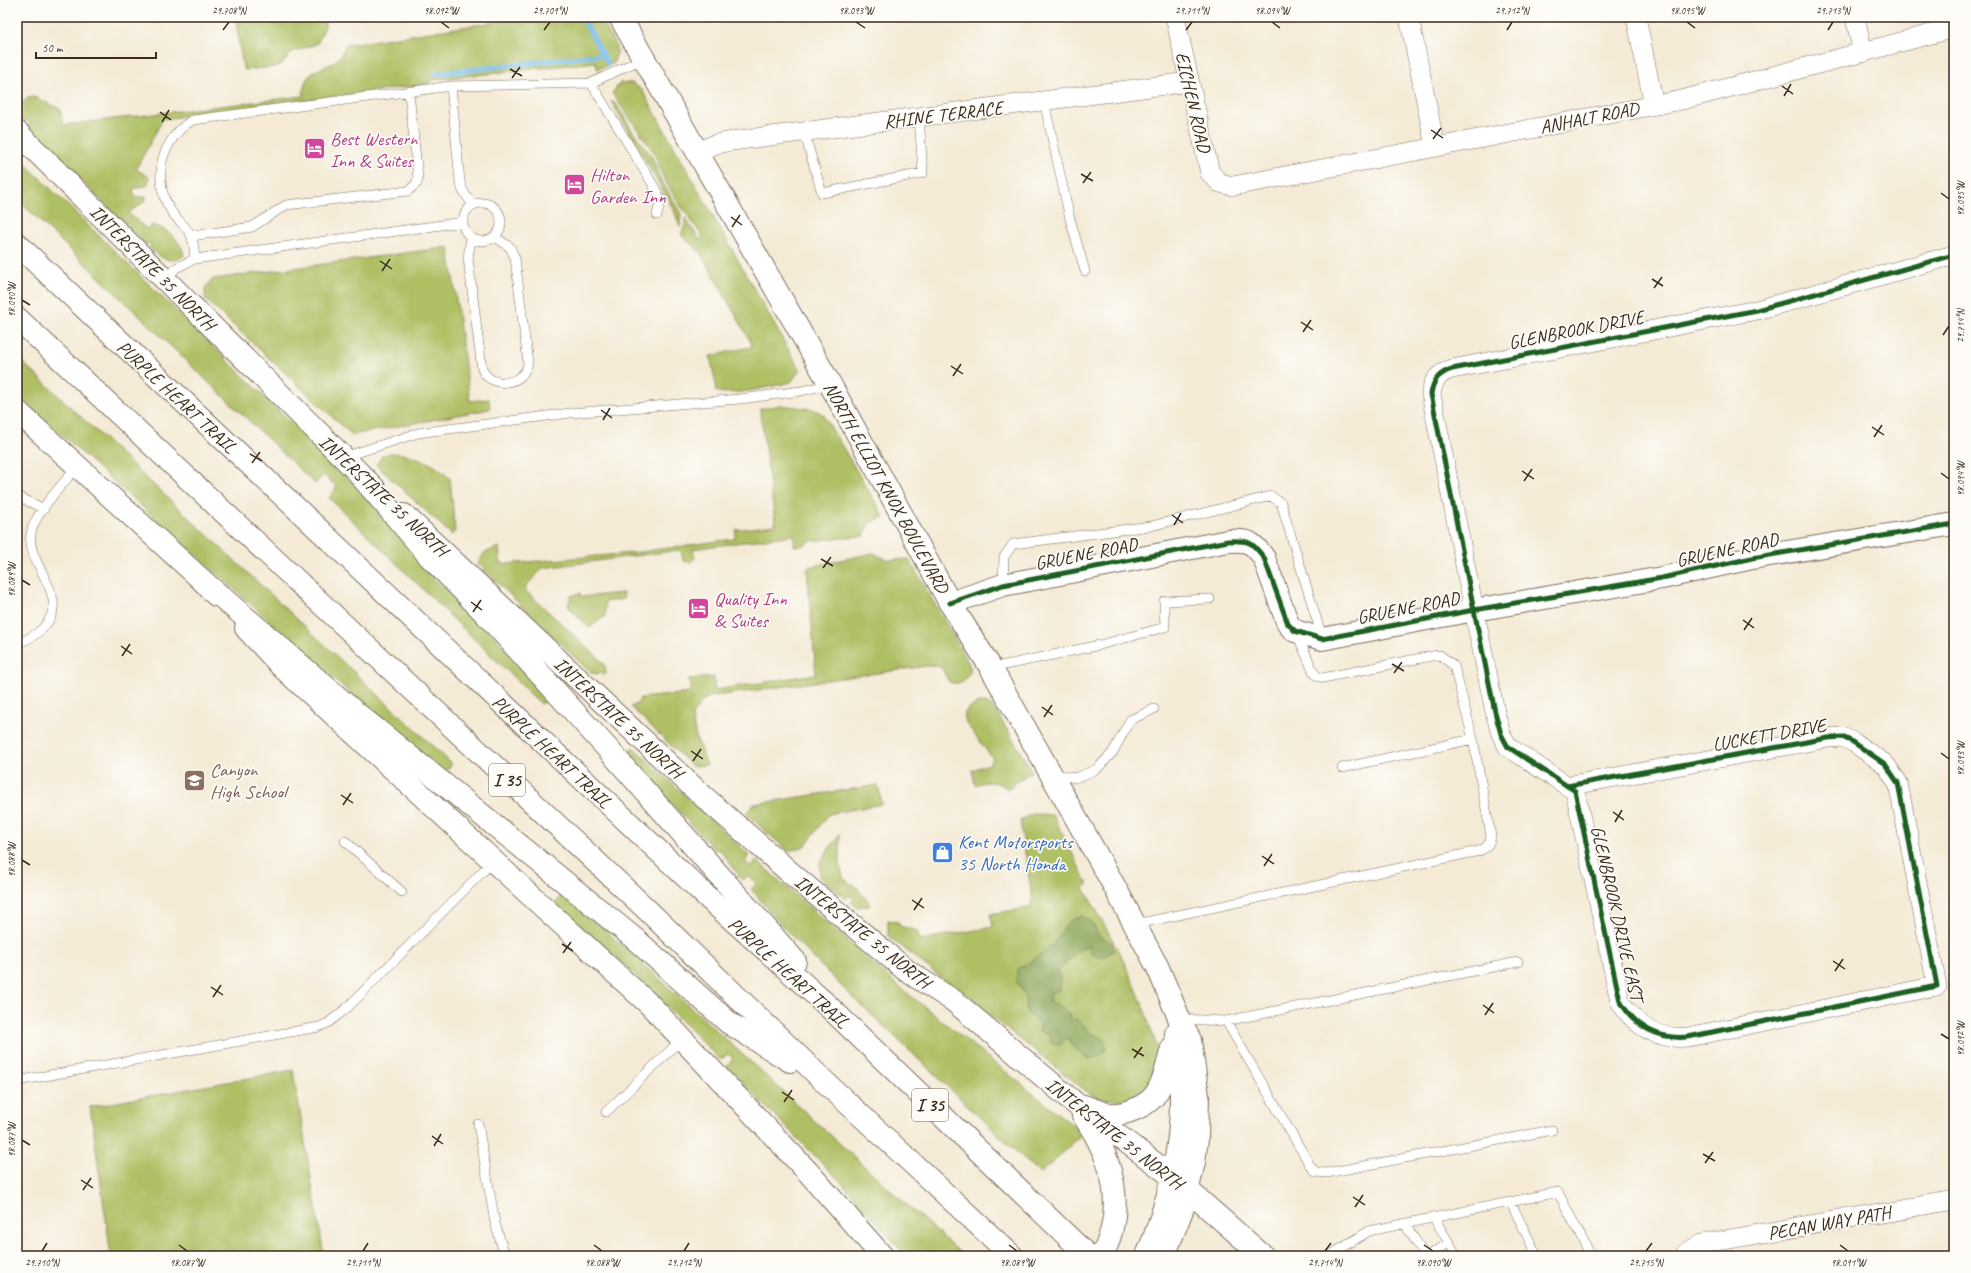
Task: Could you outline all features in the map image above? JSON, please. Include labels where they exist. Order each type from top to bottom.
[{"type":"main road","name":"NORTH ELLIOT KNOX BOULEVARD","points":[[620,17],[699,151],[830,384],[950,603],[991,668],[1136,924],[1158,968],[1177,1026],[1190,1040],[1198,1096],[1197,1139],[1181,1184],[1177,1227],[1164,1256]]},
{"type":"main road","name":"INTERSTATE 35 NORTH","points":[[17,132],[166,279],[360,475],[497,601],[696,790],[907,971],[954,1001],[1076,1104],[1181,1184],[1263,1256]]},
{"type":"main road","name":"PURPLE HEART TRAIL","points":[[17,244],[699,890],[828,1006],[1088,1256]]},
{"type":"main road","name":"I 35","points":[[17,318],[642,905],[826,1083],[1004,1249]]},
{"type":"main road","points":[[17,411],[203,581],[355,712],[636,939],[729,1023],[826,1083]]},
{"type":"main road","points":[[360,475],[430,557],[483,611],[739,896],[792,957],[828,1006]]},
{"type":"main road","name":"GRUENE ROAD","points":[[950,603],[1003,584],[1228,541],[1245,540],[1258,549],[1264,558],[1288,624],[1295,631],[1322,639],[1474,610],[1662,578],[1752,558],[1954,524]]},
{"type":"main road","points":[[203,581],[283,668],[650,1005],[809,1173],[877,1255]]},
{"type":"main road","points":[[1076,1104],[1109,1114],[1126,1112],[1140,1107],[1157,1093],[1166,1070],[1177,1026]]},
{"type":"main road","points":[[1076,1104],[1094,1131],[1108,1161],[1114,1188],[1114,1218],[1107,1246],[1102,1256]]},
{"type":"main road","name":"NORTH ELLIOT KNOX BOULEVARD","points":[[1147,1256],[1166,1204],[1181,1184]]},
{"type":"street","name":"EICHEN ROAD","points":[[1175,17],[1210,173],[1220,183]]},
{"type":"street","points":[[1409,17],[1435,146]]},
{"type":"street","points":[[1636,17],[1654,105]]},
{"type":"street","points":[[1855,17],[1863,53]]},
{"type":"street","name":"ANHALT ROAD","points":[[1220,183],[1233,186],[1712,93],[1954,28]]},
{"type":"street","name":"RHINE TERRACE","points":[[699,151],[716,144],[732,141],[1189,82]]},
{"type":"street","name":"GLENBROOK DRIVE","points":[[1474,610],[1431,394],[1436,378],[1443,372],[1757,310],[1954,256]]},
{"type":"street","name":"GLENBROOK DRIVE EAST","points":[[1474,610],[1495,712],[1505,742],[1508,747],[1575,791],[1620,1001],[1628,1015],[1658,1034],[1666,1037],[1688,1037],[1937,986]]},
{"type":"street","name":"LUCKETT DRIVE","points":[[1567,786],[1828,738],[1842,737],[1853,742],[1885,764],[1898,783],[1937,986]]},
{"type":"street","name":"PECAN WAY PATH","points":[[1686,1256],[1686,1253],[1701,1244],[1954,1200]]},
{"type":"lane","points":[[195,259],[192,236],[171,212],[166,202],[163,193],[160,166],[164,152],[184,124],[193,120],[451,86],[591,83],[644,58]]},
{"type":"lane","points":[[591,83],[658,193],[660,204],[657,215]]},
{"type":"lane","points":[[451,86],[460,182],[463,191],[472,204]]},
{"type":"lane","points":[[192,236],[252,227],[286,205],[408,191],[413,188],[418,178],[409,92]]},
{"type":"lane","points":[[1044,101],[1070,219],[1086,271]]},
{"type":"lane","points":[[804,132],[822,193],[922,173],[919,117]]},
{"type":"lane","points":[[484,202],[494,207],[502,222],[499,233],[495,237],[483,241],[472,237],[464,228],[464,215],[472,204],[484,202]]},
{"type":"lane","points":[[166,279],[176,268],[195,259],[463,222]]},
{"type":"lane","points":[[472,237],[468,258],[482,369],[488,379],[497,383],[516,380],[522,377],[528,363],[515,258],[510,247],[495,237]]},
{"type":"lane","points":[[343,457],[418,433],[570,413],[740,399],[801,391],[830,384]]},
{"type":"lane","points":[[17,643],[29,640],[39,632],[51,617],[53,606],[50,589],[33,557],[30,547],[33,525],[78,466]]},
{"type":"lane","points":[[17,496],[44,509]]},
{"type":"lane","points":[[1003,584],[1004,557],[1013,544],[1150,526],[1271,496],[1281,503],[1322,639]]},
{"type":"lane","points":[[991,668],[1100,646],[1165,627],[1164,601],[1210,599]]},
{"type":"lane","points":[[1136,924],[1485,849],[1490,844],[1491,836],[1473,739],[1454,666],[1440,655],[1323,678],[1317,676],[1313,671],[1295,631]]},
{"type":"lane","points":[[1051,774],[1076,778],[1097,769],[1113,752],[1130,720],[1154,709]]},
{"type":"lane","points":[[1342,768],[1473,739]]},
{"type":"lane","points":[[345,841],[402,892]]},
{"type":"lane","points":[[17,1081],[318,1027],[328,1023],[347,1008],[381,972],[493,862]]},
{"type":"lane","points":[[1177,1026],[1226,1021],[1518,962]]},
{"type":"lane","points":[[1226,1021],[1311,1168],[1316,1172],[1327,1173],[1552,1130]]},
{"type":"lane","points":[[606,1112],[682,1039]]},
{"type":"lane","points":[[478,1124],[495,1223],[505,1256]]},
{"type":"lane","points":[[1329,1256],[1369,1232],[1558,1192],[1591,1256]]},
{"type":"lane","points":[[1511,1203],[1537,1256]]},
{"type":"lane","points":[[1434,1218],[1457,1256]]},
{"type":"lane","points":[[1405,1224],[1426,1256],[1449,1243]]},
{"type":"green space","points":[[235,17],[325,17],[325,27],[317,44],[292,52],[283,63],[276,67],[245,70],[243,68]]},
{"type":"green space","points":[[528,17],[600,17],[616,46],[617,53],[613,64],[597,69],[596,62],[430,80],[429,84],[163,119],[136,169],[149,177],[148,185],[133,189],[134,195],[137,197],[147,197],[144,202],[128,213],[147,229],[153,225],[163,229],[173,236],[181,246],[184,256],[174,260],[165,259],[149,248],[151,246],[149,243],[145,244],[27,127],[30,122],[27,120],[23,123],[18,119],[20,105],[28,98],[34,97],[60,109],[63,125],[303,96],[305,84],[309,76],[335,61],[341,55],[345,45]]},
{"type":"green space","points":[[620,83],[632,83],[642,90],[800,370],[791,382],[741,392],[731,393],[715,391],[716,385],[710,356],[750,347],[752,344],[700,252],[681,235],[685,225],[685,218],[700,240],[703,237],[680,205],[664,179],[653,151],[612,93]]},
{"type":"green space","points":[[611,101],[617,105],[633,132],[651,155],[660,178],[681,214],[680,227],[674,210]]},
{"type":"green space","points":[[17,156],[344,474],[436,574],[433,579],[443,587],[448,583],[550,700],[541,704],[329,498],[337,487],[324,475],[315,484],[17,199]]},
{"type":"green space","points":[[449,247],[470,401],[489,399],[490,409],[352,435],[205,299],[205,288],[213,279]]},
{"type":"green space","points":[[17,357],[452,764],[445,772],[407,744],[17,395]]},
{"type":"green space","points":[[780,405],[813,409],[823,414],[884,517],[869,523],[864,536],[810,541],[802,546],[794,546],[794,535],[693,549],[695,558],[691,562],[683,561],[681,550],[543,568],[525,587],[527,592],[602,661],[605,666],[606,674],[591,673],[478,564],[484,553],[499,547],[501,563],[505,564],[632,553],[733,539],[735,538],[736,530],[774,525],[775,522],[760,409]]},
{"type":"green space","points":[[390,453],[398,453],[423,460],[438,468],[450,479],[455,531],[452,535],[376,465],[382,456]]},
{"type":"green space","points":[[873,553],[888,560],[909,559],[968,662],[971,670],[967,677],[962,681],[959,683],[949,682],[941,667],[934,665],[709,697],[702,701],[692,716],[696,737],[707,765],[692,766],[631,707],[638,703],[640,698],[690,693],[689,679],[714,677],[714,690],[816,674],[807,569],[809,567]]},
{"type":"green space","points":[[580,593],[581,597],[623,593],[624,599],[605,602],[605,617],[589,628],[568,606],[571,596]]},
{"type":"green space","points":[[979,703],[986,703],[994,708],[1032,771],[1007,789],[1000,784],[991,782],[975,785],[972,770],[989,764],[993,759],[966,723],[964,714],[968,708]]},
{"type":"green space","points":[[633,747],[749,855],[745,862],[752,867],[756,860],[896,984],[1075,1127],[1080,1136],[1040,1174],[841,986],[783,927],[751,889],[756,884],[749,876],[742,880],[721,851],[713,848],[625,754]]},
{"type":"green space","points":[[878,785],[882,804],[829,814],[804,847],[788,851],[746,814],[754,804]]},
{"type":"green space","points":[[1032,814],[1053,815],[1088,885],[1084,888],[1120,954],[1143,1005],[1157,1047],[1158,1061],[1149,1082],[1141,1091],[1130,1097],[1119,1100],[1108,1100],[1090,1094],[888,936],[888,920],[898,922],[900,926],[918,931],[919,940],[993,927],[990,914],[1028,908],[1033,903],[1020,821]]},
{"type":"green space","points":[[840,834],[840,864],[843,877],[849,883],[855,885],[871,903],[869,906],[856,907],[851,902],[854,899],[850,895],[846,899],[820,877],[820,861]]},
{"type":"green space","points":[[563,893],[964,1256],[906,1256],[840,1181],[726,1067],[733,1059],[728,1054],[720,1060],[629,969],[555,904]]},
{"type":"green space","points":[[1083,916],[1094,925],[1098,935],[1112,943],[1113,951],[1102,958],[1091,953],[1089,945],[1080,949],[1058,971],[1060,977],[1059,990],[1052,992],[1049,1002],[1057,1004],[1070,1015],[1071,1021],[1077,1019],[1090,1032],[1102,1037],[1107,1047],[1100,1056],[1088,1059],[1071,1045],[1069,1038],[1059,1045],[1050,1042],[1051,1036],[1039,1031],[1039,1023],[1026,1012],[1025,995],[1016,981],[1018,969],[1033,960],[1053,944],[1069,921]]},
{"type":"green space","points":[[293,1070],[324,1256],[111,1256],[90,1107]]},
{"type":"waterway","points":[[582,17],[608,64]]},
{"type":"waterway","points":[[593,56],[602,54]]},
{"type":"waterway","points":[[434,74],[589,56]]},
{"type":"cycle path","points":[[1567,786],[1828,738],[1842,737],[1853,742],[1885,764],[1898,783],[1937,986],[1688,1037],[1658,1034],[1640,1025],[1626,1010],[1620,1001],[1575,791],[1508,747],[1501,734],[1495,712],[1431,394],[1433,385],[1437,378],[1452,369],[1757,310],[1954,255]]},
{"type":"cycle path","points":[[950,603],[1003,585],[1228,541],[1245,541],[1253,545],[1264,558],[1288,624],[1295,631],[1322,639],[1474,610],[1662,578],[1752,558],[1954,524]]},
{"type":"place","name":"Best Western Inn & Suites","points":[[315,149]]},
{"type":"place","name":"Hilton Garden Inn","points":[[574,185]]},
{"type":"place","name":"Quality Inn & Suites","points":[[699,609]]},
{"type":"place","name":"Canyon High School","points":[[195,780]]},
{"type":"place","name":"Kent Motorsports 35 North Honda","points":[[942,852]]}]
